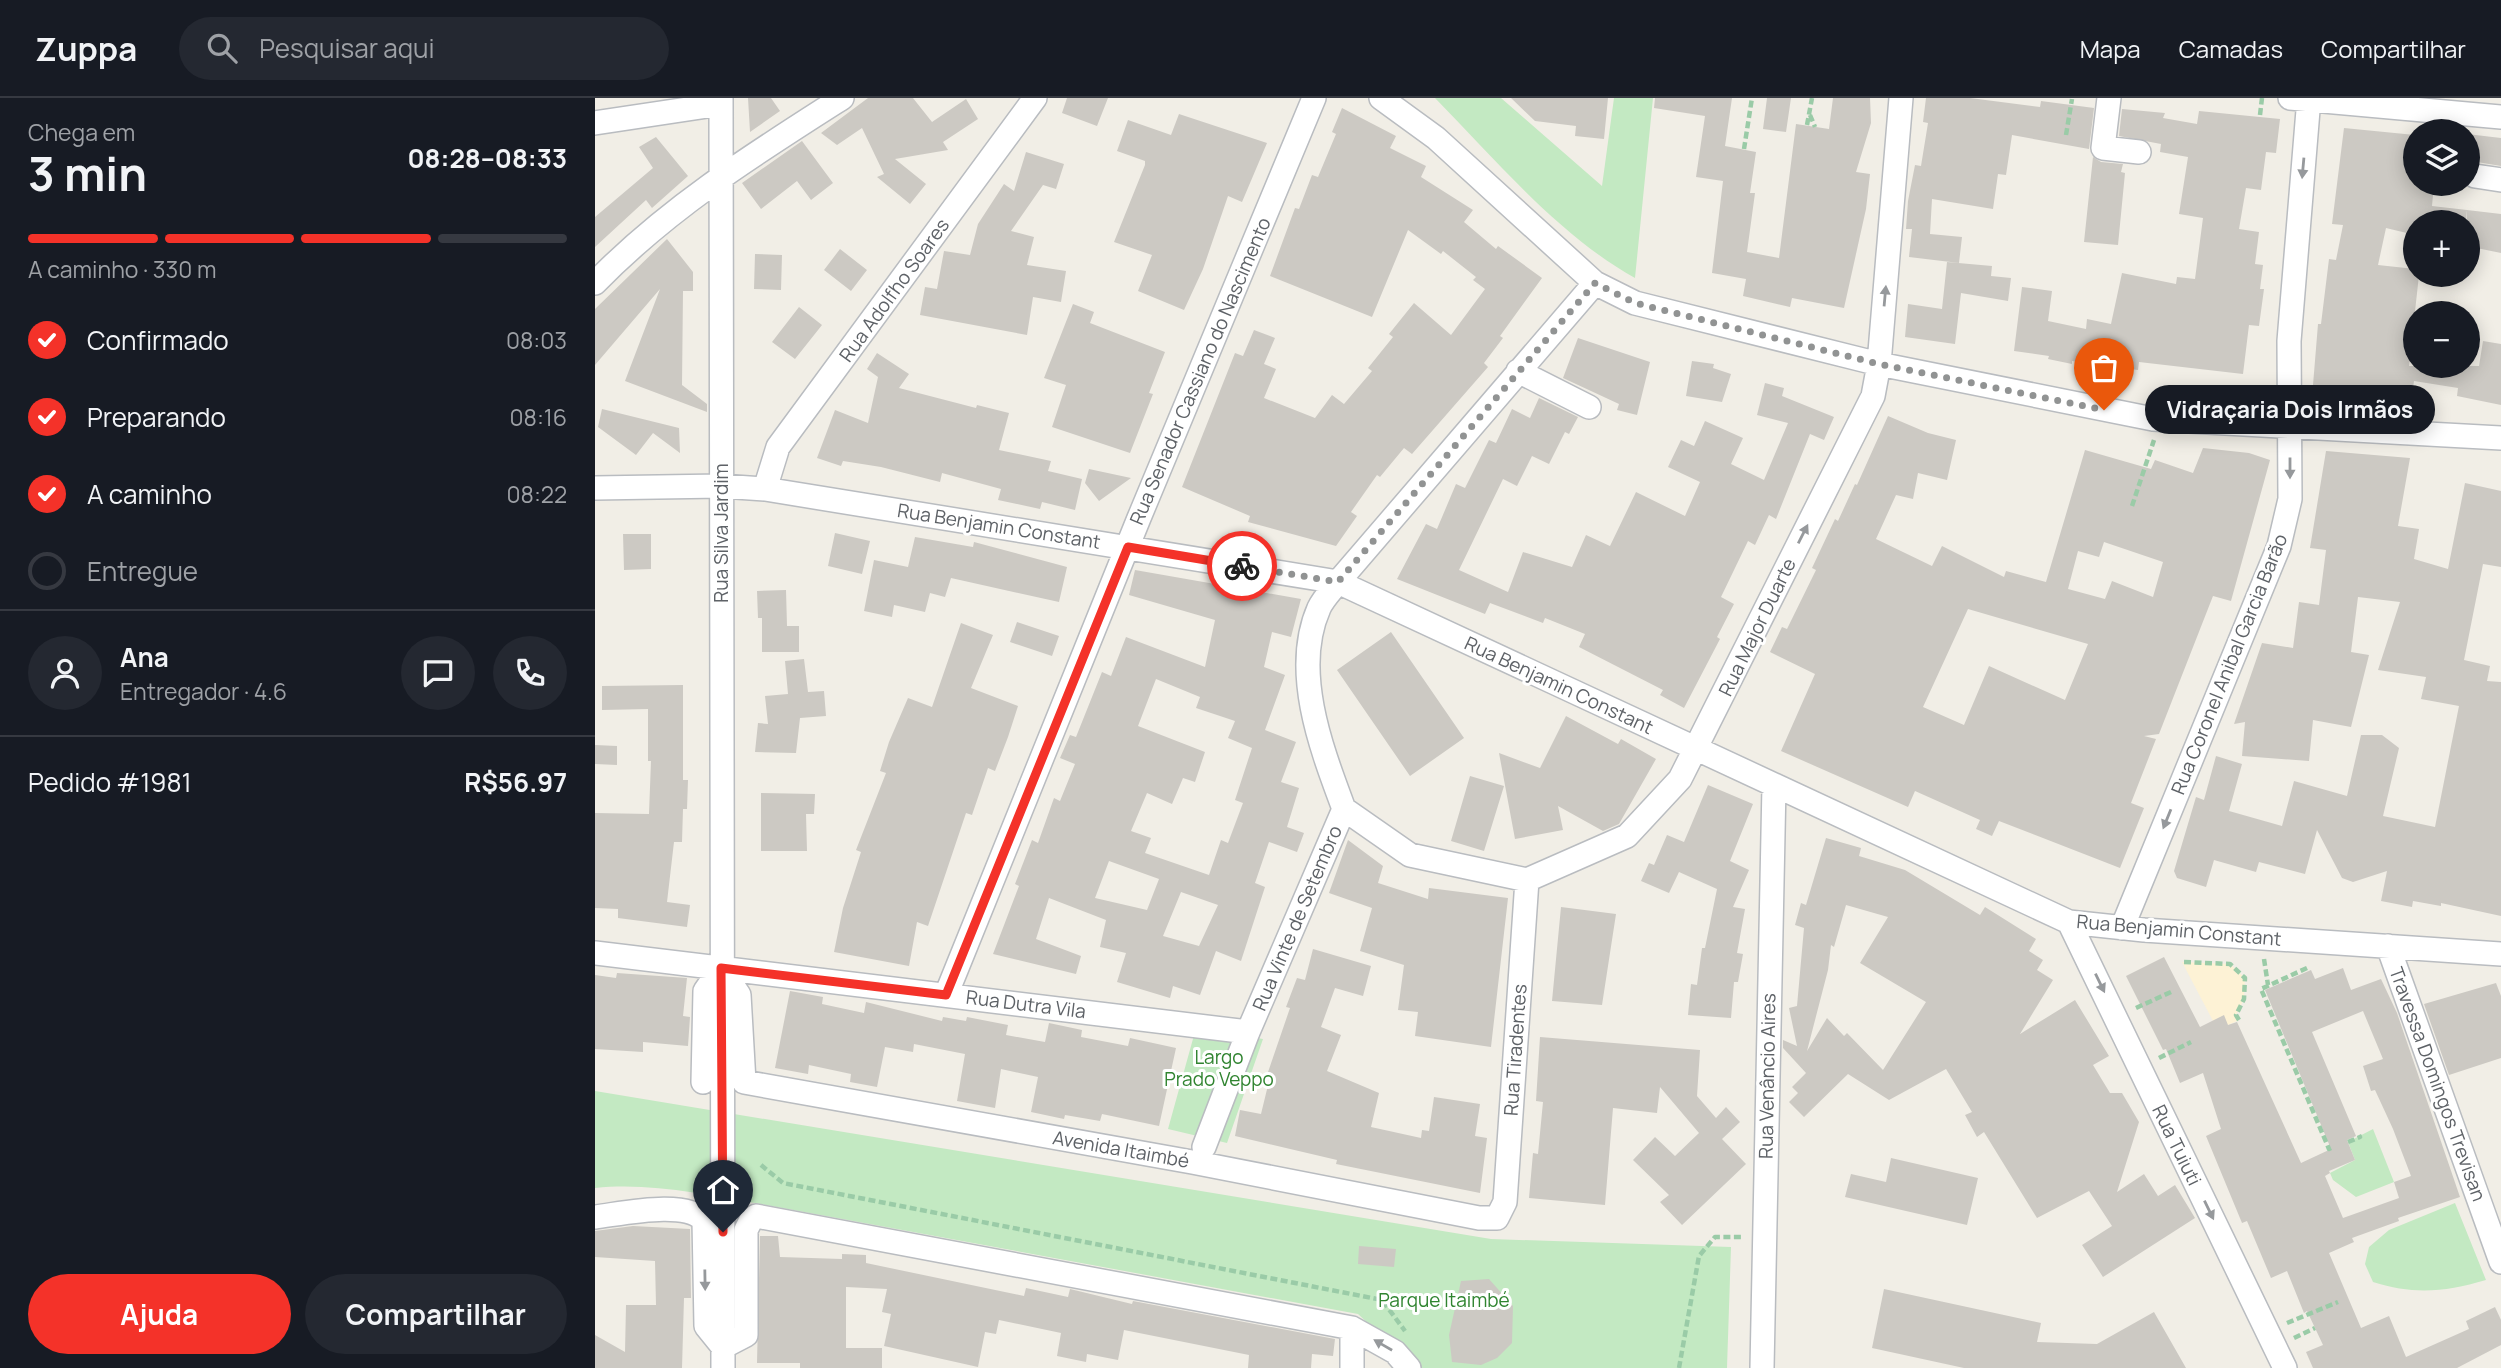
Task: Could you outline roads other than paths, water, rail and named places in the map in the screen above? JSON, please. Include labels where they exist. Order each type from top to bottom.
[{"type":"street","points":[[595,284],[624,253],[720,176],[842,98]]},
{"type":"street","name":"Rua Adolfho Soares","points":[[765,489],[778,447],[1035,98]]},
{"type":"street","name":"Rua Senador Cassiano do Nascimento","points":[[946,995],[1314,98]]},
{"type":"street","points":[[1381,98],[1436,138],[1595,283],[1635,303],[1879,364],[2161,419],[2501,438]]},
{"type":"street","name":"Rua Major Duarte","points":[[1527,880],[1627,836],[1680,779],[1873,396],[1879,364],[1901,98]]},
{"type":"street","points":[[2109,98],[2103,148],[2139,152]]},
{"type":"street","points":[[2303,99],[2426,119]]},
{"type":"street","name":"Rua Coronel Anibal Garcia Barão","points":[[2123,928],[2279,546],[2290,499],[2289,341],[2303,99]]},
{"type":"street","points":[[595,123],[721,101]]},
{"type":"street","name":"Rua Silva Jardim","points":[[721,101],[723,1358]]},
{"type":"street","points":[[2478,119],[2501,117]]},
{"type":"street","points":[[2480,177],[2501,180]]},
{"type":"street","name":"Rua Vinte de Setembro","points":[[1204,1147],[1248,1032],[1344,809],[1323,754],[1309,676],[1311,643],[1319,608],[1338,582],[1595,283]]},
{"type":"street","points":[[1518,371],[1589,407]]},
{"type":"street","name":"Rua Benjamin Constant","points":[[595,488],[721,486],[765,489],[1338,582],[2069,922],[2501,954]]},
{"type":"street","name":"Rua Venâncio Aires","points":[[1762,1368],[1774,785]]},
{"type":"street","points":[[1344,809],[1410,855],[1527,880]]},
{"type":"street","name":"Rua Tiradentes","points":[[1497,1218],[1505,1202],[1527,880]]},
{"type":"street","name":"Rua Tuiuti","points":[[2069,922],[2285,1368]]},
{"type":"street","name":"Travessa Domingos Trevisan","points":[[2388,946],[2501,1262]]},
{"type":"street","name":"Rua Dutra Vila","points":[[595,953],[1248,1032]]},
{"type":"street","name":"Rua Silva Jardim","points":[[703,1082],[705,991],[721,968]]},
{"type":"street","name":"Avenida Itaimbé","points":[[721,968],[739,995],[744,1082],[1192,1162],[1479,1219],[1497,1218]]},
{"type":"street","points":[[595,1217],[681,1209],[698,1213],[704,1221],[706,1326],[723,1358],[746,1335],[746,1230],[756,1216],[1352,1328],[1395,1352],[1409,1368]]},
{"type":"street","points":[[1352,1328],[1352,1368]]},
{"type":"place","name":"Vidraçaria Dois Irmãos","points":[[2104,410]]},
{"type":"park label","name":"Largo Prado Veppo","points":[[1219,1068]]},
{"type":"park label","name":"Parque Itaimbé","points":[[1444,1300]]}]
